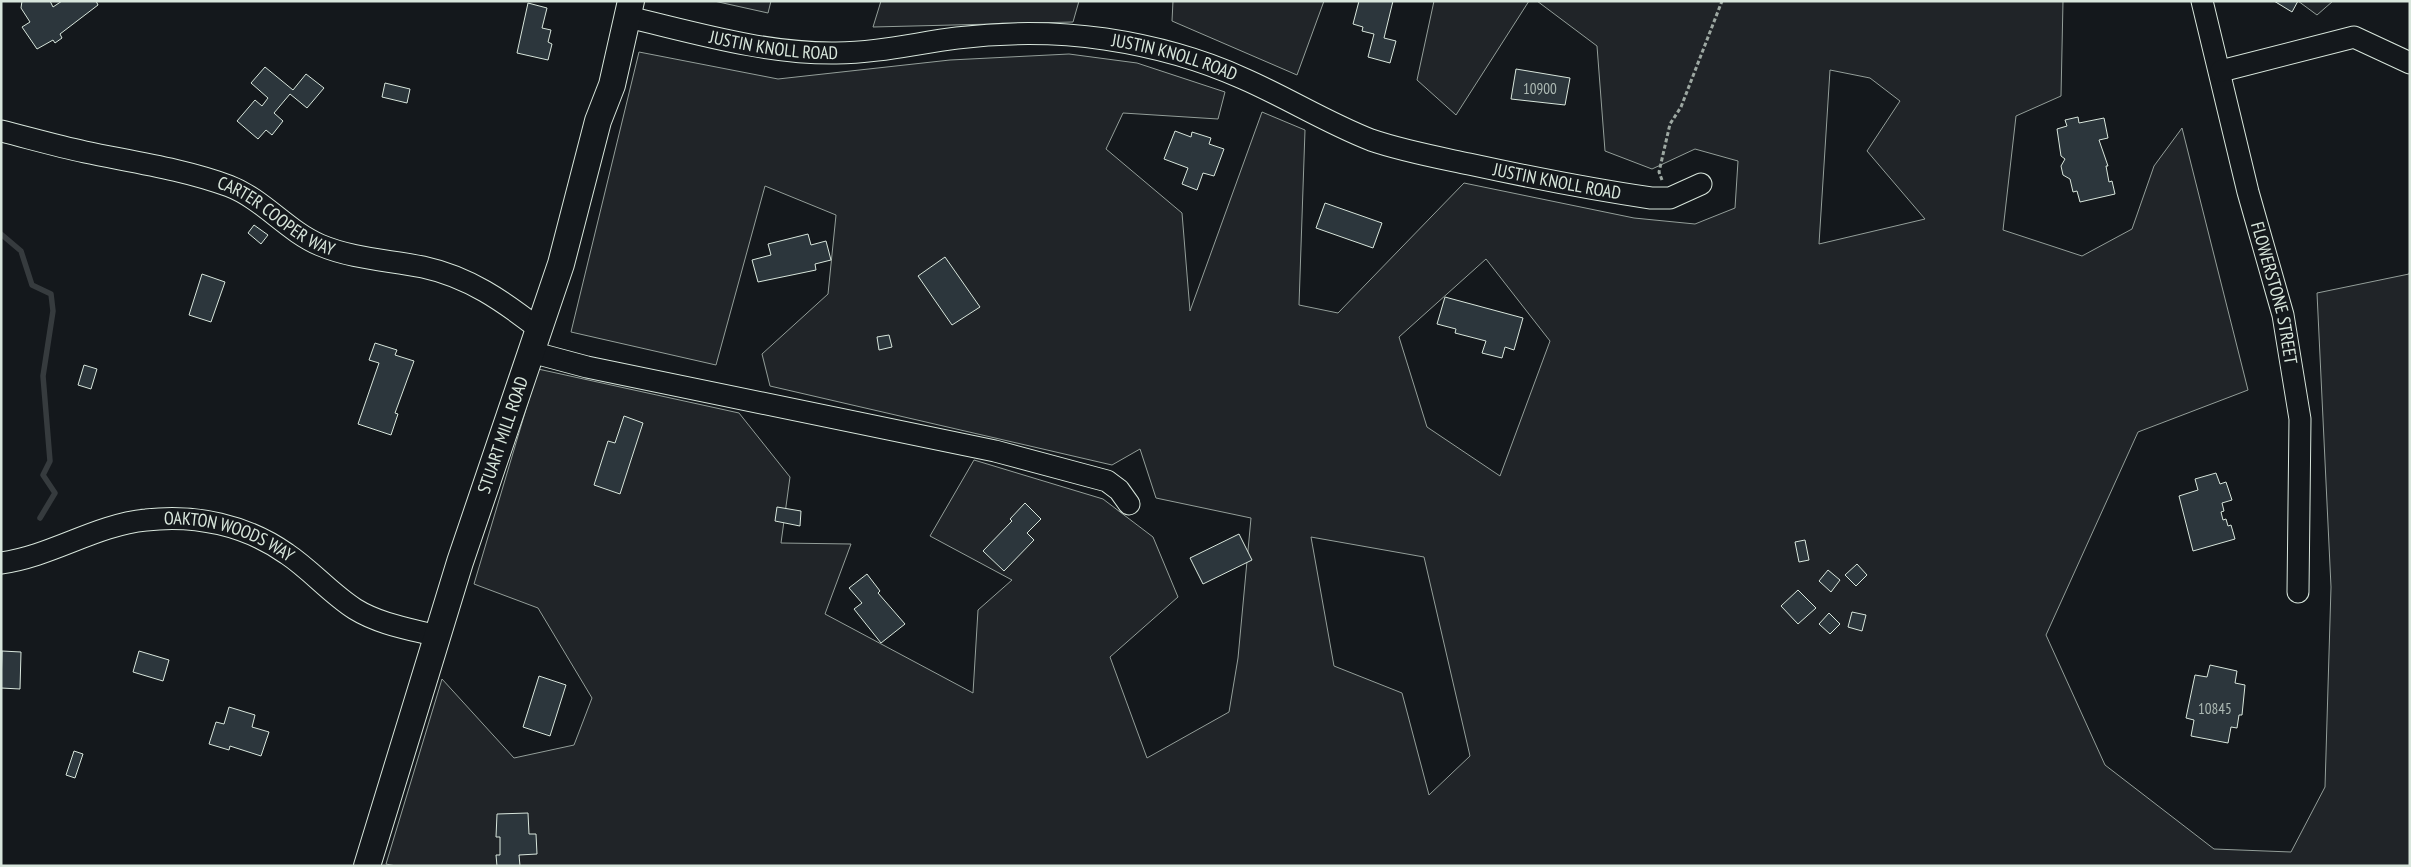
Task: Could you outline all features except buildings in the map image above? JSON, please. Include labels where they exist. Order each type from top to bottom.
[{"type":"main road","name":"STUART MILL ROAD","points":[[367,866],[496,451],[561,264],[598,121],[612,85],[630,9]]},
{"type":"street","name":"FLOWERSTONE STREET","points":[[2202,1],[2248,192],[2283,315],[2300,419],[2298,592]]},
{"type":"street","name":"JUSTIN KNOLL ROAD","points":[[630,9],[760,47],[798,52],[838,53],[883,50],[955,38],[1010,35],[1059,35],[1105,39],[1150,48],[1200,62],[1242,78],[1347,129],[1407,151],[1542,180],[1651,198],[1670,198],[1701,184]]},
{"type":"street","points":[[2220,71],[2354,37],[2410,63]]},
{"type":"street","name":"CARTER COOPER WAY","points":[[1,130],[82,152],[185,173],[230,186],[257,202],[298,233],[321,245],[352,255],[424,268],[450,275],[486,290],[535,340]]},
{"type":"street","points":[[535,340],[587,367],[995,451],[1092,475],[1107,481],[1119,490],[1129,504]]},
{"type":"street","name":"OAKTON WOODS WAY","points":[[1,563],[42,553],[105,529],[138,521],[178,518],[208,521],[238,529],[263,539],[288,554],[336,596],[356,610],[380,620],[437,636]]},
{"type":"path","points":[[1670,198],[1659,172],[1670,124],[1681,106],[1722,1]]},
{"type":"shaded area","points":[[714,1],[771,1],[768,13]]},
{"type":"shaded area","points":[[881,1],[1079,1],[1073,22],[873,27]]},
{"type":"shaded area","points":[[1173,1],[1324,1],[1297,75],[1172,21]]},
{"type":"shaded area","points":[[1434,1],[1529,1],[1456,115],[1417,80]]},
{"type":"shaded area","points":[[1537,1],[2063,1],[2061,96],[2016,116],[2003,230],[2082,256],[2132,229],[2154,166],[2182,128],[2248,390],[2138,432],[2046,635],[2105,765],[2214,849],[2291,852],[2325,787],[2331,587],[2317,293],[2409,274],[2410,269],[2410,866],[396,866],[386,864],[442,679],[514,758],[574,745],[592,698],[538,608],[474,584],[538,369],[739,413],[790,477],[781,543],[851,544],[825,614],[973,693],[978,610],[1012,580],[930,536],[974,460],[1103,499],[1153,537],[1178,597],[1110,657],[1147,758],[1229,712],[1238,658],[1251,518],[1156,498],[1140,449],[1112,465],[770,386],[762,354],[828,294],[836,215],[765,186],[716,365],[571,332],[639,52],[778,79],[950,60],[1069,54],[1137,63],[1225,92],[1218,119],[1123,113],[1106,149],[1182,213],[1190,311],[1262,112],[1305,130],[1299,305],[1338,313],[1464,183],[1634,218],[1695,224],[1735,208],[1738,161],[1695,149],[1652,169],[1605,151],[1597,46]],"holes":[[[1830,70],[1870,78],[1900,101],[1867,151],[1925,219],[1819,244]],[[1486,259],[1550,341],[1500,476],[1427,427],[1399,337]],[[1311,537],[1424,557],[1470,756],[1429,795],[1402,693],[1334,666]]]},
{"type":"shaded area","points":[[2298,1],[2333,1],[2317,15]]},
{"type":"waterway","points":[[1,234],[21,251],[32,285],[51,294],[53,311],[43,376],[50,461],[43,475],[55,493],[40,518]]}]
